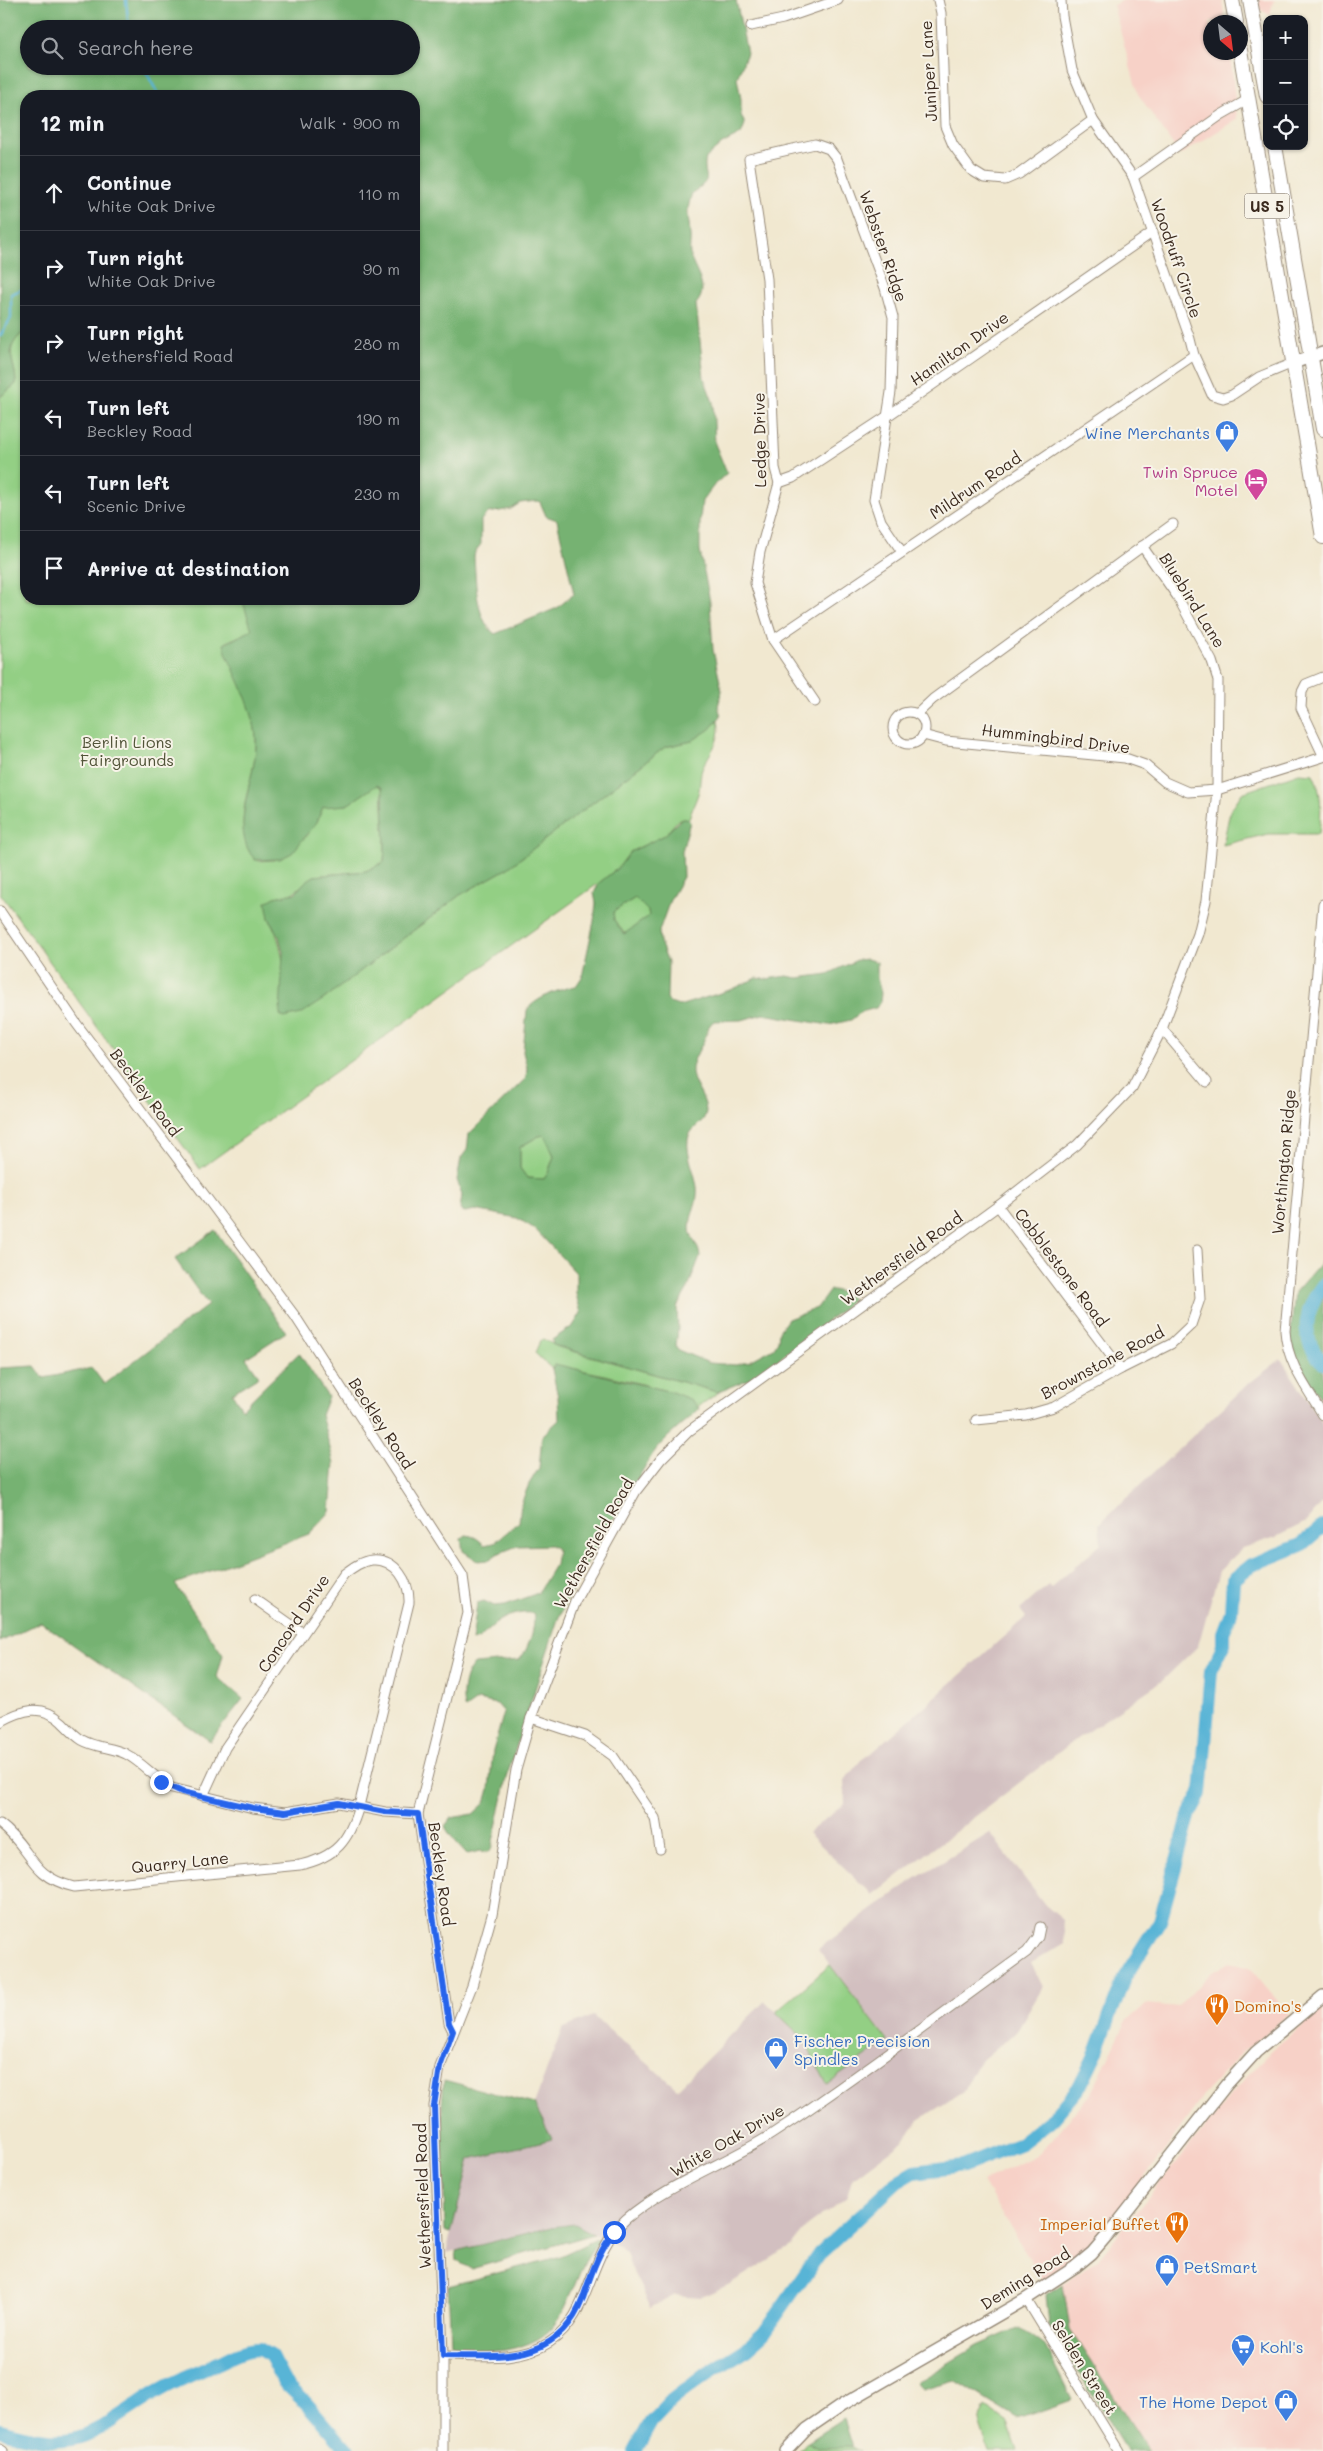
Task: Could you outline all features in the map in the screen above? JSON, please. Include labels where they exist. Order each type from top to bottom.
[{"type":"highway","points":[[1232,0],[1235,15]]},
{"type":"highway","points":[[1250,0],[1263,73]]},
{"type":"highway","name":"US 5","points":[[1242,60],[1323,537]]},
{"type":"highway","name":"US 5","points":[[1276,150],[1319,357],[1323,429]]},
{"type":"main road","points":[[1293,362],[1319,357]]},
{"type":"main road","name":"Deming Road","points":[[786,2451],[807,2429],[842,2405],[1026,2299],[1076,2267],[1092,2253],[1227,2084],[1256,2052],[1323,1996]]},
{"type":"street","points":[[751,26],[790,16],[838,0]]},
{"type":"street","name":"Juniper Lane","points":[[938,0],[941,13],[945,126],[952,145],[971,170],[984,178],[1005,180],[1019,174],[1093,120]]},
{"type":"street","name":"Woodruff Circle","points":[[1062,0],[1062,16],[1072,70],[1093,120],[1133,177],[1194,355],[1212,395],[1223,398],[1232,395],[1259,377],[1293,362]]},
{"type":"street","points":[[1133,177],[1221,115],[1249,99]]},
{"type":"street","name":"Webster Ridge","points":[[749,160],[816,144],[829,149],[837,159],[885,288],[893,317],[889,415],[874,500],[881,521],[902,552]]},
{"type":"street","name":"Ledge Drive","points":[[749,160],[767,279],[775,468],[779,482],[760,552],[755,583],[773,640],[815,702]]},
{"type":"street","name":"Hamilton Drive","points":[[779,482],[793,478],[889,415],[1153,232]]},
{"type":"street","name":"Mildrum Road","points":[[773,640],[1194,355]]},
{"type":"street","name":"Hummingbird Drive","points":[[1174,524],[933,699],[916,714],[908,712],[899,715],[894,723],[894,733],[898,740],[907,744],[916,742],[923,735],[946,740],[1125,758],[1145,765],[1165,782],[1188,792],[1218,790],[1323,756]]},
{"type":"street","name":"Bluebird Lane","points":[[1142,546],[1177,596],[1212,660],[1218,680],[1218,790]]},
{"type":"street","points":[[1323,677],[1306,684],[1300,700],[1301,708],[1323,756]]},
{"type":"street","points":[[916,714],[924,722],[923,735]]},
{"type":"street","name":"Wethersfield Road","points":[[443,2451],[443,2356],[434,2106],[440,2067],[472,1986],[492,1915],[516,1770],[531,1718],[575,1601],[636,1491],[661,1459],[689,1430],[998,1206],[1077,1145],[1132,1088],[1162,1029],[1198,934],[1206,901],[1218,790]]},
{"type":"street","name":"Worthington Ridge","points":[[1323,904],[1285,1331],[1286,1343],[1292,1362],[1323,1415]]},
{"type":"street","name":"Beckley Road","points":[[0,911],[76,1023],[294,1316],[463,1576],[468,1613],[418,1814],[449,2023],[453,2031]]},
{"type":"street","points":[[1162,1029],[1208,1082]]},
{"type":"street","name":"Cobblestone Road","points":[[998,1206],[1121,1369]]},
{"type":"street","name":"Brownstone Road","points":[[976,1420],[1026,1415],[1054,1407],[1121,1369],[1171,1344],[1191,1325],[1200,1299],[1197,1250]]},
{"type":"street","name":"Concord Drive","points":[[203,1796],[225,1748],[344,1574],[357,1565],[377,1560],[399,1572],[406,1580],[410,1592],[409,1603],[360,1806]]},
{"type":"street","points":[[255,1598],[303,1633]]},
{"type":"street","points":[[0,1722],[15,1714],[33,1708],[46,1711],[60,1720],[81,1740],[126,1754],[161,1782],[172,1788],[253,1808],[285,1812],[339,1803],[385,1812],[418,1814]]},
{"type":"street","points":[[531,1718],[585,1736],[613,1756],[655,1818],[660,1849]]},
{"type":"street","name":"Quarry Lane","points":[[0,1824],[16,1839],[45,1875],[56,1883],[74,1887],[92,1887],[315,1862],[328,1856],[348,1837],[360,1806]]},
{"type":"street","name":"White Oak Drive","points":[[443,2356],[521,2354],[550,2342],[563,2332],[575,2316],[599,2256],[612,2234],[624,2220],[642,2206],[740,2154],[809,2109],[1027,1952],[1038,1937],[1040,1928]]},
{"type":"street","name":"Selden Street","points":[[1026,2299],[1119,2451]]},
{"type":"shaded area","points":[[1124,0],[1222,0],[1224,15],[1203,15],[1203,60],[1231,60],[1237,119],[1180,155],[1138,94],[1113,5]]},
{"type":"shaded area","points":[[1258,0],[1275,0],[1270,15],[1259,9]]},
{"type":"shaded area","points":[[1281,1359],[1323,1424],[1323,1502],[1306,1522],[1276,1537],[1243,1548],[1219,1571],[1198,1646],[1162,1681],[1075,1740],[873,1895],[808,1833],[845,1803],[844,1781],[861,1760],[874,1751],[1026,1617],[1020,1610],[1048,1585],[1051,1588],[1101,1544],[1099,1524],[1247,1385]]},
{"type":"shaded area","points":[[990,1833],[1045,1905],[1063,1920],[1065,1943],[1031,1963],[1043,1987],[1017,2031],[979,2062],[964,2091],[919,2120],[904,2140],[852,2179],[847,2197],[807,2226],[791,2246],[728,2285],[701,2297],[675,2295],[651,2308],[631,2268],[626,2253],[618,2246],[574,2224],[552,2227],[446,2253],[470,2159],[552,2139],[534,2104],[562,2029],[593,2016],[677,2089],[765,2001],[803,2038],[827,2084],[888,2040],[818,1949],[913,1880]]},
{"type":"shaded area","points":[[1228,1963],[1250,1967],[1289,2015],[1240,2055],[1206,2092],[1165,2150],[1103,2229],[1077,2256],[1044,2282],[983,2182],[1040,2153],[1090,2095],[1126,2022],[1146,2004],[1178,2007],[1212,1972]]},
{"type":"shaded area","points":[[1323,2009],[1323,2451],[1149,2451],[1070,2329],[1063,2284],[1098,2259],[1245,2078],[1279,2044]]},
{"type":"green space","points":[[0,0],[736,0],[747,53],[737,78],[741,99],[741,115],[745,124],[741,134],[722,144],[706,158],[706,180],[692,193],[688,211],[690,254],[700,279],[702,291],[696,304],[704,378],[713,402],[715,444],[727,473],[715,484],[702,501],[700,520],[700,551],[710,602],[713,650],[722,691],[718,706],[721,716],[710,729],[692,741],[665,747],[508,868],[460,895],[324,999],[301,1014],[284,1018],[280,1015],[283,952],[279,937],[269,918],[266,902],[275,897],[295,893],[306,881],[314,876],[366,871],[384,862],[382,788],[377,785],[347,805],[323,807],[317,822],[292,853],[280,859],[255,860],[247,847],[243,832],[243,817],[256,752],[255,728],[248,702],[224,644],[252,630],[244,605],[420,605],[420,90],[20,90],[20,335],[11,349],[16,384],[0,397]],"holes":[[[540,502],[546,516],[557,520],[574,594],[557,608],[495,634],[488,627],[484,619],[476,588],[474,557],[481,544],[481,520],[488,513],[511,509],[520,503]]]},
{"type":"green space","name":"Berlin Lions Fairgrounds","points":[[20,335],[20,605],[245,605],[251,620],[252,631],[226,642],[244,689],[255,726],[256,750],[245,801],[243,826],[246,840],[258,861],[275,860],[308,835],[311,827],[317,822],[323,806],[347,805],[377,784],[382,788],[384,862],[366,871],[314,876],[290,895],[275,897],[269,918],[278,940],[283,963],[284,986],[280,1010],[314,1005],[324,999],[460,895],[508,868],[665,747],[692,741],[718,720],[717,740],[702,770],[699,791],[689,819],[682,818],[665,835],[630,852],[619,867],[599,883],[200,1169],[0,893],[0,397],[16,384],[11,349]]},
{"type":"green space","points":[[1299,773],[1313,774],[1316,781],[1320,804],[1319,834],[1268,834],[1223,845],[1230,811],[1242,793]]},
{"type":"green space","points":[[682,818],[687,818],[690,822],[682,851],[683,877],[670,900],[659,931],[660,942],[668,962],[667,998],[670,1003],[679,1006],[733,989],[756,978],[766,979],[787,976],[798,978],[828,974],[857,960],[867,959],[877,962],[877,978],[881,993],[880,1003],[876,1008],[861,1012],[851,1020],[829,1025],[763,1014],[742,1020],[714,1021],[709,1027],[695,1058],[692,1068],[693,1079],[704,1100],[706,1111],[703,1119],[689,1135],[688,1139],[689,1157],[697,1192],[690,1223],[690,1232],[700,1256],[688,1288],[677,1307],[678,1329],[676,1346],[678,1350],[709,1363],[736,1365],[750,1361],[774,1348],[778,1341],[779,1331],[788,1319],[817,1308],[830,1290],[835,1290],[852,1299],[843,1309],[757,1376],[717,1392],[553,1345],[552,1340],[573,1326],[581,1313],[576,1294],[576,1273],[535,1229],[517,1218],[475,1210],[465,1212],[460,1210],[462,1195],[457,1180],[461,1158],[467,1150],[469,1134],[526,1078],[527,1068],[523,1052],[527,1010],[536,1001],[549,994],[576,986],[582,977],[594,921],[596,903],[594,893],[599,883],[619,867],[630,852],[665,835]],"holes":[[[635,898],[648,911],[649,916],[624,934],[614,920],[613,912]],[[545,1135],[554,1156],[548,1173],[544,1179],[527,1178],[520,1168],[520,1147],[539,1136]]]},
{"type":"green space","points":[[635,898],[648,911],[649,916],[625,934],[614,920],[613,912]]},
{"type":"green space","points":[[545,1135],[554,1156],[548,1173],[544,1179],[527,1178],[520,1168],[520,1147],[539,1136]]},
{"type":"green space","points":[[215,1230],[286,1332],[246,1358],[259,1376],[232,1393],[242,1409],[299,1353],[328,1397],[321,1415],[334,1463],[330,1512],[309,1534],[175,1584],[223,1655],[217,1677],[243,1699],[210,1741],[41,1622],[0,1642],[0,1368],[35,1366],[44,1378],[92,1368],[104,1384],[208,1305],[175,1259]]},
{"type":"green space","points":[[1323,1260],[1323,1402],[1298,1363],[1290,1340],[1295,1292]]},
{"type":"green space","points":[[543,1339],[558,1347],[717,1392],[722,1390],[698,1407],[691,1401],[676,1395],[635,1382],[562,1366],[553,1366],[552,1369],[535,1353],[540,1341]]},
{"type":"green space","points":[[555,1364],[672,1392],[692,1400],[699,1409],[663,1442],[652,1455],[578,1578],[558,1619],[509,1769],[491,1850],[467,1854],[452,1838],[445,1826],[451,1818],[473,1814],[485,1803],[489,1789],[493,1751],[504,1712],[497,1704],[478,1700],[465,1709],[463,1692],[466,1678],[471,1667],[475,1664],[519,1660],[528,1644],[534,1624],[533,1613],[513,1615],[504,1618],[492,1626],[479,1639],[472,1641],[477,1603],[484,1601],[494,1606],[505,1605],[538,1593],[555,1565],[557,1549],[551,1545],[517,1546],[497,1554],[489,1560],[478,1561],[463,1551],[461,1539],[466,1535],[476,1538],[484,1545],[494,1543],[519,1522],[521,1504],[529,1484],[539,1468],[542,1436],[559,1420],[558,1397],[552,1369]]},
{"type":"green space","points":[[830,1965],[888,2041],[827,2084],[803,2038],[776,2012]]},
{"type":"green space","points":[[444,2080],[534,2104],[552,2139],[470,2159],[451,2233],[445,2231],[442,2105]]},
{"type":"green space","points":[[575,2224],[594,2234],[471,2269],[457,2261],[456,2251],[552,2227]]},
{"type":"green space","points":[[601,2237],[583,2266],[563,2312],[548,2332],[523,2345],[499,2351],[459,2349],[451,2342],[448,2286],[558,2257]]},
{"type":"green space","points":[[1063,2284],[1070,2329],[1149,2451],[1127,2451],[1049,2325],[1046,2295]]},
{"type":"green space","points":[[1020,2327],[1045,2346],[1072,2400],[1017,2419],[954,2380],[923,2389],[915,2383],[977,2346]]},
{"type":"green space","points":[[985,2407],[1008,2423],[1018,2451],[989,2451],[979,2422]]},
{"type":"green space","points":[[844,2418],[853,2447],[817,2448],[807,2442]]},
{"type":"green space","points":[[807,2442],[821,2446],[853,2448],[860,2451],[799,2451]]},
{"type":"waterway","points":[[126,0],[128,20]]},
{"type":"waterway","points":[[148,75],[156,90]]},
{"type":"waterway","points":[[0,336],[11,318],[11,294],[20,290]]},
{"type":"waterway","points":[[1323,1285],[1312,1305],[1307,1324],[1310,1344],[1315,1354],[1323,1363]]},
{"type":"waterway","points":[[635,2451],[651,2422],[672,2400],[701,2378],[745,2350],[764,2333],[819,2254],[897,2182],[914,2172],[963,2166],[1021,2143],[1052,2119],[1080,2086],[1096,2053],[1124,1978],[1160,1921],[1190,1813],[1201,1793],[1211,1671],[1223,1646],[1223,1633],[1231,1612],[1233,1580],[1251,1565],[1301,1545],[1323,1526]]},
{"type":"waterway","points":[[0,2430],[45,2440],[76,2438],[105,2425],[177,2381],[236,2354],[247,2350],[259,2349],[271,2356],[284,2382],[306,2403],[348,2451]]},
{"type":"place","name":"Wine Merchants","points":[[1227,453]]},
{"type":"place","name":"Twin Spruce Motel","points":[[1256,501]]},
{"type":"place","name":"Domino's","points":[[1217,2026]]},
{"type":"place","name":"Fischer Precision Spindles","points":[[776,2070]]},
{"type":"place","name":"Imperial Buffet","points":[[1177,2244]]},
{"type":"place","name":"PetSmart","points":[[1167,2287]]},
{"type":"place","name":"Kohl's","points":[[1243,2367]]},
{"type":"place","name":"The Home Depot","points":[[1286,2422]]},
{"type":"route","points":[[161,1782],[182,1792],[253,1808],[285,1812],[339,1803],[385,1812],[418,1814],[449,2023],[453,2031],[440,2067],[434,2106],[443,2356],[502,2356],[521,2354],[536,2350],[550,2342],[563,2332],[575,2316],[593,2268],[602,2249],[614,2232]]}]
